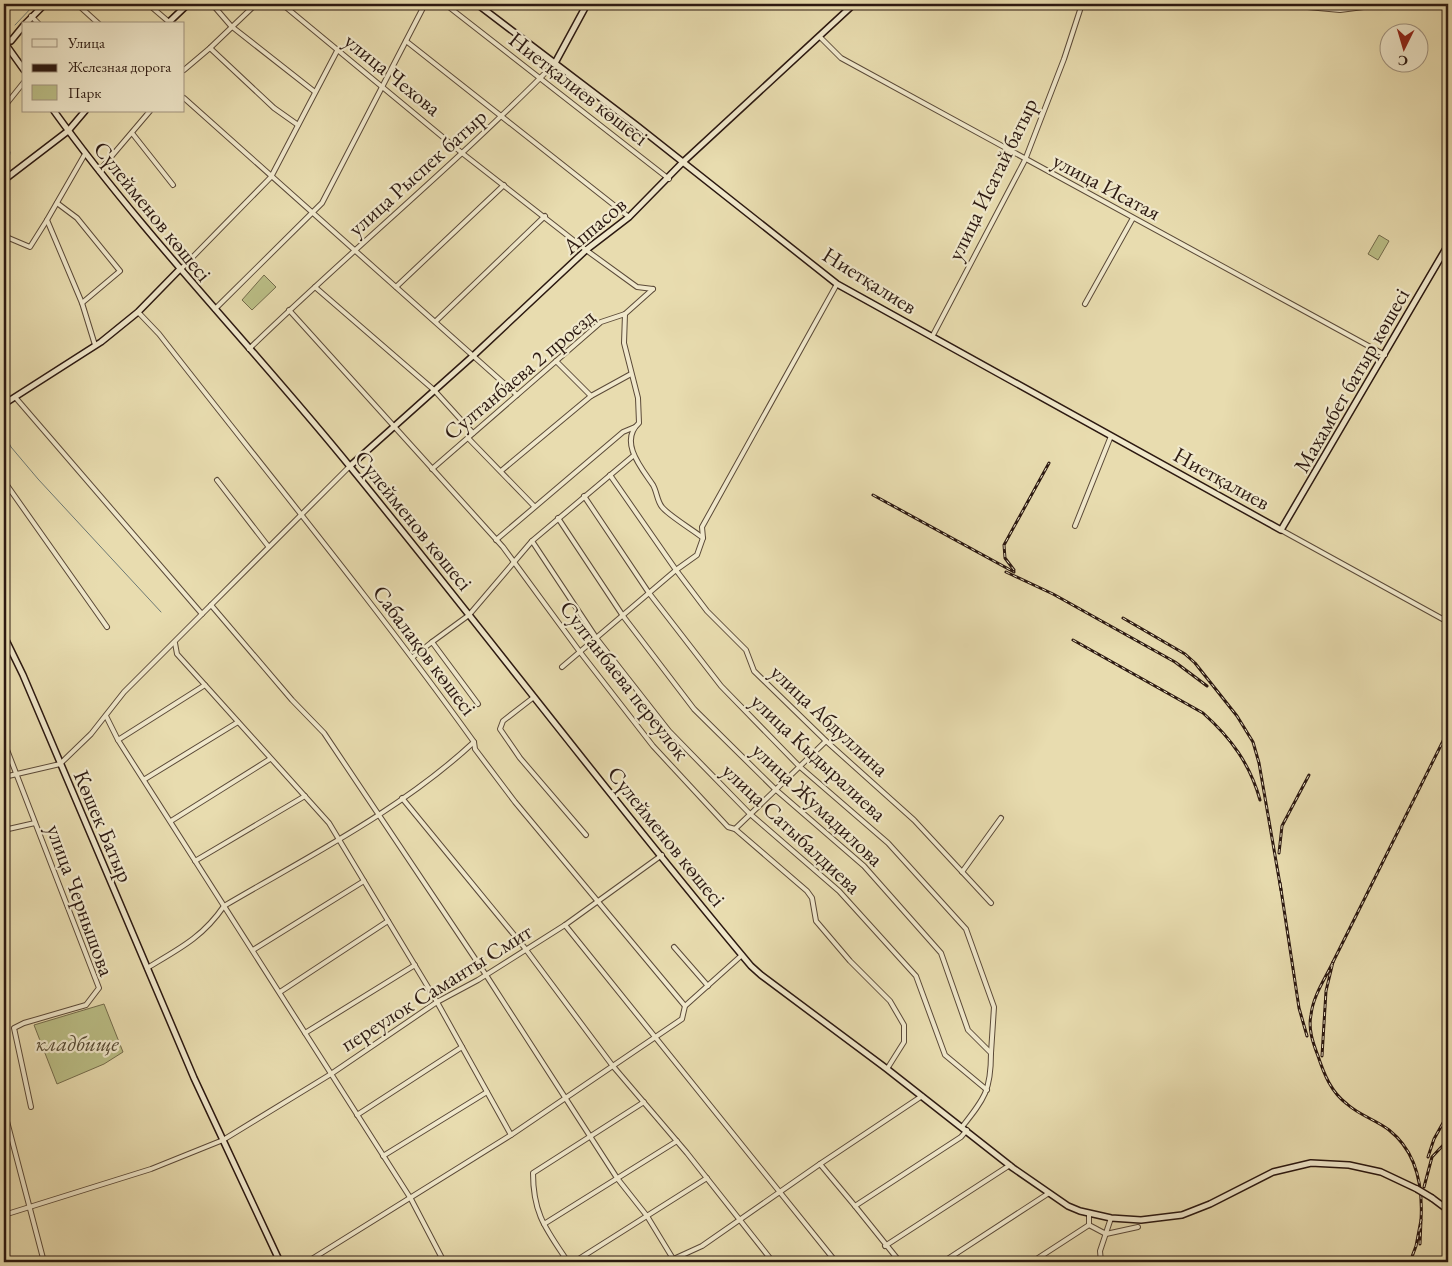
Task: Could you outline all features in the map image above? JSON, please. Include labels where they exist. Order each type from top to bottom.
[{"type":"street","points":[[26,22],[45,4]]},
{"type":"street","points":[[77,4],[98,22]]},
{"type":"street","points":[[148,4],[167,22]]},
{"type":"street","points":[[169,22],[188,4]]},
{"type":"street","points":[[212,4],[231,26],[316,92]]},
{"type":"street","points":[[185,69],[256,4]]},
{"type":"street","name":"улица Чехова","points":[[282,4],[462,152],[637,288]]},
{"type":"street","points":[[214,310],[322,204],[384,87],[425,4]]},
{"type":"street","name":"Ниетқалиев көшесі","points":[[445,4],[669,179]]},
{"type":"street","name":"Ниетқалиев","points":[[477,4],[636,125],[837,284],[1281,530]]},
{"type":"street","name":"улица Рыспек батыр","points":[[249,349],[355,249],[504,116],[554,64],[587,4]]},
{"type":"street","name":"Аппасов","points":[[350,466],[474,356],[586,250],[629,217],[669,179],[682,163],[854,4]]},
{"type":"street","name":"улица Исатай батыр","points":[[932,337],[1024,160],[1064,59],[1082,4]]},
{"type":"street","points":[[1275,4],[1340,10],[1387,4]]},
{"type":"street","points":[[31,16],[37,22]]},
{"type":"street","points":[[4,36],[11,41],[22,27]]},
{"type":"street","name":"улица Исатая","points":[[820,37],[842,58],[1024,160],[1385,355]]},
{"type":"street","points":[[406,41],[504,116],[629,217]]},
{"type":"street","points":[[4,42],[22,67]]},
{"type":"street","points":[[210,48],[274,108],[298,125]]},
{"type":"street","points":[[4,404],[95,345],[138,312],[271,177],[337,51]]},
{"type":"street","points":[[4,107],[22,84]]},
{"type":"street","points":[[185,99],[255,160],[271,177],[436,321],[516,395]]},
{"type":"street","name":"Сүлейменов көшесі","points":[[55,112],[98,171],[179,270],[350,466],[742,955],[761,975],[887,1069],[1010,1165],[1068,1206],[1089,1214],[1140,1220],[1182,1215],[1210,1204],[1273,1172],[1311,1163],[1349,1165],[1381,1172],[1417,1189],[1448,1210]]},
{"type":"street","points":[[4,180],[68,131],[84,112]]},
{"type":"street","points":[[98,171],[149,112]]},
{"type":"street","points":[[132,133],[173,185]]},
{"type":"street","points":[[4,236],[30,247],[85,154]]},
{"type":"street","points":[[396,287],[504,185]]},
{"type":"street","points":[[57,203],[77,218],[120,271],[82,303]]},
{"type":"street","points":[[436,321],[545,216]]},
{"type":"street","points":[[1085,304],[1133,218]]},
{"type":"street","points":[[47,220],[82,303],[95,345]]},
{"type":"street","name":"Махамбет батыр көшесі","points":[[1281,530],[1448,245]]},
{"type":"street","points":[[562,667],[697,554],[703,538],[702,527],[837,284]]},
{"type":"street","points":[[314,287],[434,390],[473,433]]},
{"type":"street","points":[[637,288],[638,300]]},
{"type":"street","name":"Султанбаева 2 проезд","points":[[432,469],[602,322],[625,314],[638,300],[653,289],[637,288]]},
{"type":"street","name":"Султанбаева переулок","points":[[289,310],[514,561],[580,652],[653,746],[728,827],[734,829],[807,891],[812,898],[816,921],[850,961],[890,1001],[901,1017],[906,1029],[904,1042],[887,1069]]},
{"type":"street","name":"Сабалақов көшесі","points":[[138,312],[160,334],[413,657],[474,742],[475,749],[515,802],[685,1006]]},
{"type":"street","points":[[496,540],[623,432],[635,427],[639,423],[639,411],[624,343],[625,314]]},
{"type":"street","points":[[556,361],[591,396]]},
{"type":"street","points":[[501,471],[591,396],[631,374]]},
{"type":"street","points":[[15,397],[202,614]]},
{"type":"street","points":[[635,427],[632,440],[633,456],[648,481],[652,484],[662,508],[703,538]]},
{"type":"street","points":[[1075,526],[1111,436]]},
{"type":"street","points":[[468,438],[534,506]]},
{"type":"street","points":[[413,657],[469,615],[532,541],[633,456]]},
{"type":"street","points":[[4,777],[60,764],[91,734],[124,692],[350,466]]},
{"type":"street","name":"улица Абдуллина","points":[[610,475],[707,611],[746,650],[754,671],[826,741],[914,820],[991,903]]},
{"type":"street","points":[[217,480],[268,546]]},
{"type":"street","points":[[4,481],[107,627]]},
{"type":"street","name":"улица Кыдыралиева","points":[[584,496],[649,593],[721,686],[799,766],[888,842],[966,929],[994,1007],[991,1053]]},
{"type":"street","name":"улица Жумадилова","points":[[558,518],[623,616],[694,709],[775,789],[864,866],[942,952],[968,1030],[991,1053]]},
{"type":"street","points":[[1281,530],[1448,622]]},
{"type":"street","name":"улица Сатыбалдиева","points":[[532,541],[597,639],[669,731],[749,812],[838,891],[916,976],[945,1055],[987,1090]]},
{"type":"street","points":[[211,605],[292,700],[324,732],[486,975],[618,1178],[647,1216],[674,1261]]},
{"type":"street","name":"Көшек Батыр","points":[[4,636],[23,675],[147,968],[223,1140],[280,1262]]},
{"type":"street","points":[[432,642],[478,704]]},
{"type":"street","points":[[175,643],[177,654],[329,823],[437,1002],[511,1135]]},
{"type":"street","points":[[118,740],[205,685]]},
{"type":"street","points":[[534,697],[503,721],[500,729],[520,758],[586,835]]},
{"type":"street","points":[[106,716],[118,740],[145,779],[195,861],[411,1199],[444,1262]]},
{"type":"street","points":[[145,779],[238,722]]},
{"type":"street","points":[[734,829],[749,812],[826,741]]},
{"type":"street","name":"улица Чернышова","points":[[4,742],[99,988],[86,1005],[24,1022],[14,1028],[31,1107]]},
{"type":"street","points":[[147,968],[195,940],[211,925],[224,906],[379,814],[474,742]]},
{"type":"street","points":[[171,821],[270,759]]},
{"type":"street","points":[[195,861],[304,796]]},
{"type":"street","points":[[402,798],[526,949],[612,1065],[677,1141],[773,1262]]},
{"type":"street","points":[[962,872],[1001,818]]},
{"type":"street","points":[[4,830],[35,823]]},
{"type":"street","name":"переулок Саманты Смит","points":[[4,1215],[151,1169],[223,1140],[331,1074],[437,1002],[486,975],[565,925],[662,855]]},
{"type":"street","points":[[253,950],[364,881]]},
{"type":"street","points":[[280,992],[388,921]]},
{"type":"street","points":[[565,925],[836,1262]]},
{"type":"street","points":[[674,947],[708,986]]},
{"type":"street","points":[[307,1262],[511,1135],[682,1019],[685,1006],[742,955]]},
{"type":"street","points":[[305,1033],[415,966]]},
{"type":"street","points":[[357,1115],[462,1047]]},
{"type":"street","points":[[855,1206],[961,1137],[964,1128],[981,1102],[991,1079],[991,1053]]},
{"type":"street","points":[[383,1156],[487,1092]]},
{"type":"street","points":[[667,1262],[674,1261],[702,1246],[922,1096]]},
{"type":"street","points":[[568,1262],[537,1210],[533,1196],[533,1173],[644,1102]]},
{"type":"street","points":[[4,1110],[44,1262]]},
{"type":"street","points":[[544,1224],[677,1141]]},
{"type":"street","points":[[820,1164],[885,1246],[900,1262]]},
{"type":"street","points":[[885,1246],[1010,1165]]},
{"type":"street","points":[[574,1262],[707,1178]]},
{"type":"street","points":[[943,1262],[1049,1193]]},
{"type":"street","points":[[1089,1214],[1089,1225]]},
{"type":"street","points":[[1101,1262],[1100,1251],[1111,1218]]},
{"type":"street","points":[[1089,1225],[1106,1234],[1138,1227]]},
{"type":"street","points":[[1032,1262],[1089,1225]]},
{"type":"green space","points":[[1379,235],[1389,241],[1378,260],[1368,254]]},
{"type":"green space","points":[[264,275],[276,287],[252,310],[242,300]]},
{"type":"green space","name":"кладбище","points":[[104,1004],[123,1052],[104,1064],[57,1084],[34,1025]]},
{"type":"waterway","points":[[15,25],[35,4]]},
{"type":"waterway","points":[[4,143],[10,152],[9,159]]},
{"type":"waterway","points":[[4,434],[11,447],[38,479],[161,612]]},
{"type":"railway","points":[[1014,570],[1005,558],[1004,545],[1049,463]]},
{"type":"railway","points":[[873,495],[1014,572]]},
{"type":"railway","points":[[1006,572],[1053,594],[1175,662],[1207,686]]},
{"type":"railway","points":[[1123,618],[1185,654],[1195,663],[1237,716],[1253,742],[1259,763],[1281,890]]},
{"type":"railway","points":[[1073,640],[1203,713],[1238,752],[1251,775],[1260,800]]},
{"type":"railway","points":[[1333,962],[1448,731]]},
{"type":"railway","points":[[1279,853],[1282,826],[1309,775]]},
{"type":"railway","points":[[1280,883],[1299,1008],[1307,1036]]},
{"type":"railway","points":[[1322,1056],[1326,991],[1333,962],[1312,1008],[1310,1025],[1314,1046],[1332,1088],[1341,1099],[1352,1108],[1389,1130],[1406,1149],[1412,1159],[1419,1182],[1421,1220]]},
{"type":"railway","points":[[1428,1157],[1434,1139],[1448,1114]]},
{"type":"railway","points":[[1424,1187],[1432,1157],[1448,1140]]},
{"type":"railway","points":[[1410,1262],[1416,1246],[1421,1220],[1420,1244]]}]
